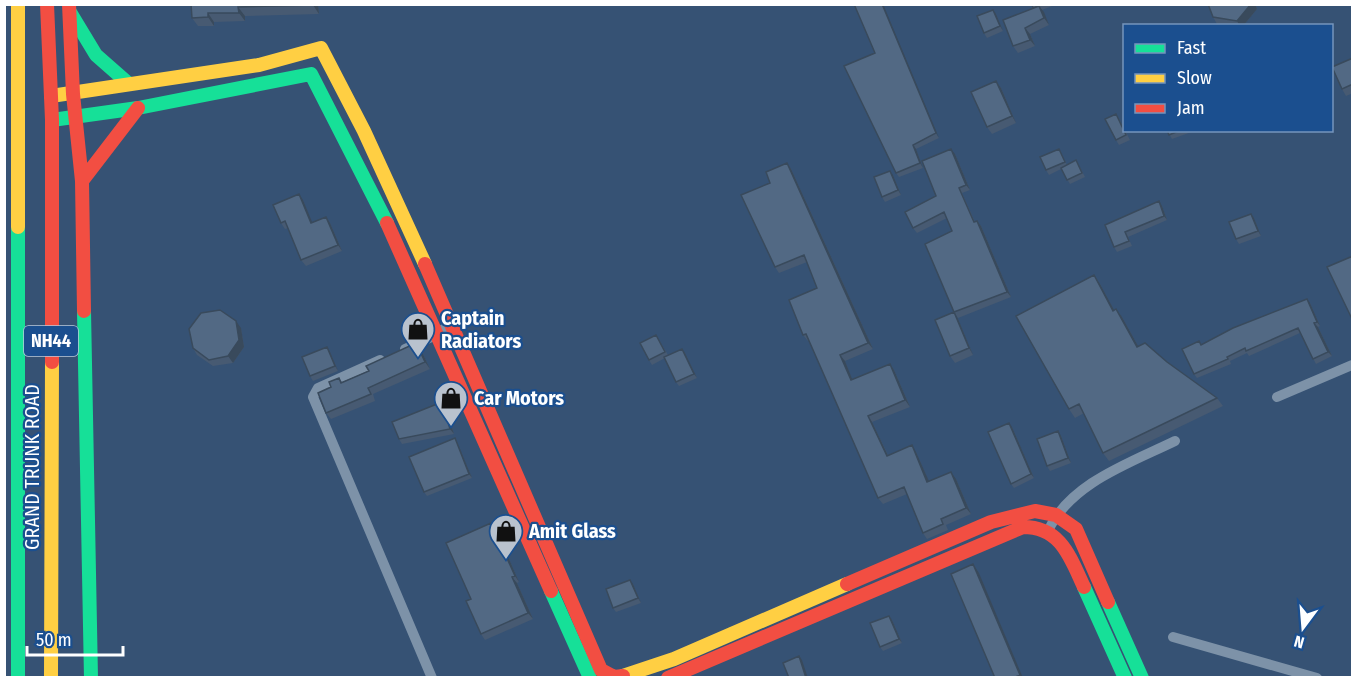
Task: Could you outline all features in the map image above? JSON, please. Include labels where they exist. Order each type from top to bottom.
[{"type":"main road","name":"GRAND TRUNK ROAD","points":[[18,4],[18,678]]},
{"type":"main road","name":"GRAND TRUNK ROAD","points":[[47,4],[52,120],[51,678]]},
{"type":"main road","points":[[69,7],[96,55],[129,84]]},
{"type":"main road","points":[[69,7],[73,94],[82,181],[91,678]]},
{"type":"main road","points":[[51,96],[192,76],[302,55],[321,48],[364,130],[601,670],[614,677],[630,676],[674,659],[1018,512],[1039,510],[1056,514],[1076,529],[1142,678]]},
{"type":"main road","points":[[302,55],[375,197],[590,678]]},
{"type":"main road","points":[[52,120],[138,108],[311,74],[329,66]]},
{"type":"main road","points":[[82,181],[138,108]]},
{"type":"main road","points":[[668,678],[1023,527],[1034,526],[1048,531],[1065,546],[1125,678]]},
{"type":"street","points":[[432,678],[313,397],[318,388],[436,335],[450,324]]},
{"type":"street","points":[[1277,397],[1353,365]]},
{"type":"street","points":[[1048,531],[1056,514],[1090,484],[1175,441]]},
{"type":"street","points":[[1173,638],[1317,678]]},
{"type":"building","points":[[191,4],[313,5],[238,7],[239,13],[208,13],[208,17],[192,18]]},
{"type":"building","points":[[854,4],[882,4],[936,133],[913,145],[920,163],[896,173],[844,66],[875,53]]},
{"type":"building","points":[[1208,4],[1251,4],[1237,21],[1213,17]]},
{"type":"building","points":[[1039,6],[1044,18],[1025,28],[1030,40],[1013,46],[1003,20]]},
{"type":"building","points":[[993,10],[1000,26],[984,33],[977,16]]},
{"type":"building","points":[[1353,58],[1353,84],[1342,89],[1333,67]]},
{"type":"building","points":[[996,81],[1012,116],[987,127],[971,92]]},
{"type":"building","points":[[1116,114],[1126,135],[1116,140],[1105,119]]},
{"type":"building","points":[[951,149],[966,185],[959,188],[974,222],[977,221],[1007,292],[954,312],[925,244],[952,231],[944,212],[913,228],[905,212],[936,196],[922,161]]},
{"type":"building","points":[[1059,149],[1065,162],[1046,170],[1040,157]]},
{"type":"building","points":[[1076,160],[1082,173],[1067,180],[1061,168]]},
{"type":"building","points":[[787,163],[868,343],[840,355],[851,380],[890,364],[905,400],[868,416],[887,456],[912,445],[927,482],[951,472],[966,508],[941,519],[943,524],[923,533],[904,487],[878,498],[806,334],[803,335],[789,300],[817,288],[804,255],[775,267],[741,195],[770,183],[766,172]]},
{"type":"building","points":[[890,171],[898,190],[882,197],[874,177]]},
{"type":"building","points":[[299,194],[311,223],[326,217],[338,245],[301,260],[285,221],[281,223],[273,205]]},
{"type":"building","points":[[1159,201],[1164,216],[1125,232],[1129,241],[1114,247],[1105,225]]},
{"type":"building","points":[[1251,214],[1258,231],[1236,239],[1229,222]]},
{"type":"building","points":[[1353,256],[1353,321],[1327,267]]},
{"type":"building","points":[[1094,275],[1113,311],[1116,309],[1137,347],[1145,343],[1217,398],[1103,453],[1079,404],[1069,409],[1016,316]]},
{"type":"building","points":[[1307,299],[1317,322],[1314,323],[1328,352],[1313,359],[1298,328],[1246,351],[1245,348],[1227,357],[1228,359],[1194,374],[1182,349],[1199,341],[1201,345],[1233,328]]},
{"type":"building","points":[[220,310],[236,321],[239,340],[228,356],[209,360],[193,348],[189,329],[201,313]]},
{"type":"building","points":[[954,312],[969,348],[950,356],[935,320]]},
{"type":"building","points":[[656,335],[665,352],[649,360],[640,343]]},
{"type":"building","points":[[416,343],[425,362],[368,388],[371,394],[326,413],[318,393],[331,387],[329,382],[339,378],[341,383],[369,371],[366,366]]},
{"type":"building","points":[[327,347],[335,366],[310,376],[302,357]]},
{"type":"building","points":[[682,349],[694,374],[676,382],[664,357]]},
{"type":"building","points":[[442,402],[450,429],[399,439],[392,422]]},
{"type":"building","points":[[1009,423],[1031,474],[1011,484],[988,432]]},
{"type":"building","points":[[1058,431],[1068,458],[1047,466],[1037,439]]},
{"type":"building","points":[[455,438],[469,474],[424,492],[409,457]]},
{"type":"building","points":[[491,523],[515,576],[512,577],[528,613],[481,634],[466,601],[471,599],[446,543]]},
{"type":"building","points":[[973,564],[1020,675],[1013,678],[995,678],[951,574]]},
{"type":"building","points":[[630,580],[638,598],[613,608],[606,589]]},
{"type":"building","points":[[889,616],[899,639],[880,647],[870,623]]},
{"type":"building","points":[[799,656],[806,678],[789,678],[783,663]]},
{"type":"traffic: fast","points":[[70,12],[96,55],[129,84]]},
{"type":"traffic: fast","points":[[52,120],[138,108],[311,74],[387,223]]},
{"type":"traffic: fast","points":[[18,227],[18,678]]},
{"type":"traffic: fast","points":[[84,311],[91,678]]},
{"type":"traffic: fast","points":[[1084,587],[1125,678]]},
{"type":"traffic: fast","points":[[551,591],[590,678]]},
{"type":"traffic: fast","points":[[1108,602],[1142,678]]},
{"type":"traffic: slow","points":[[18,4],[18,227]]},
{"type":"traffic: slow","points":[[51,96],[259,65],[321,48],[364,131],[425,264]]},
{"type":"traffic: slow","points":[[51,678],[52,362]]},
{"type":"traffic: slow","points":[[623,676],[674,659],[847,584]]},
{"type":"traffic: jam","points":[[47,4],[52,120],[52,362]]},
{"type":"traffic: jam","points":[[69,4],[73,94],[82,181],[84,311]]},
{"type":"traffic: jam","points":[[82,181],[138,108]]},
{"type":"traffic: jam","points":[[387,223],[551,591]]},
{"type":"traffic: jam","points":[[425,264],[601,670],[614,677],[623,676]]},
{"type":"traffic: jam","points":[[847,584],[991,522],[1035,511],[1056,515],[1076,529],[1108,602]]},
{"type":"traffic: jam","points":[[668,678],[1023,527],[1036,528],[1055,538],[1069,555],[1084,587]]},
{"type":"place","name":"Captain Radiators","points":[[418,358]]},
{"type":"place","name":"Car Motors","points":[[451,427]]},
{"type":"place","name":"Amit Glass","points":[[506,560]]}]
